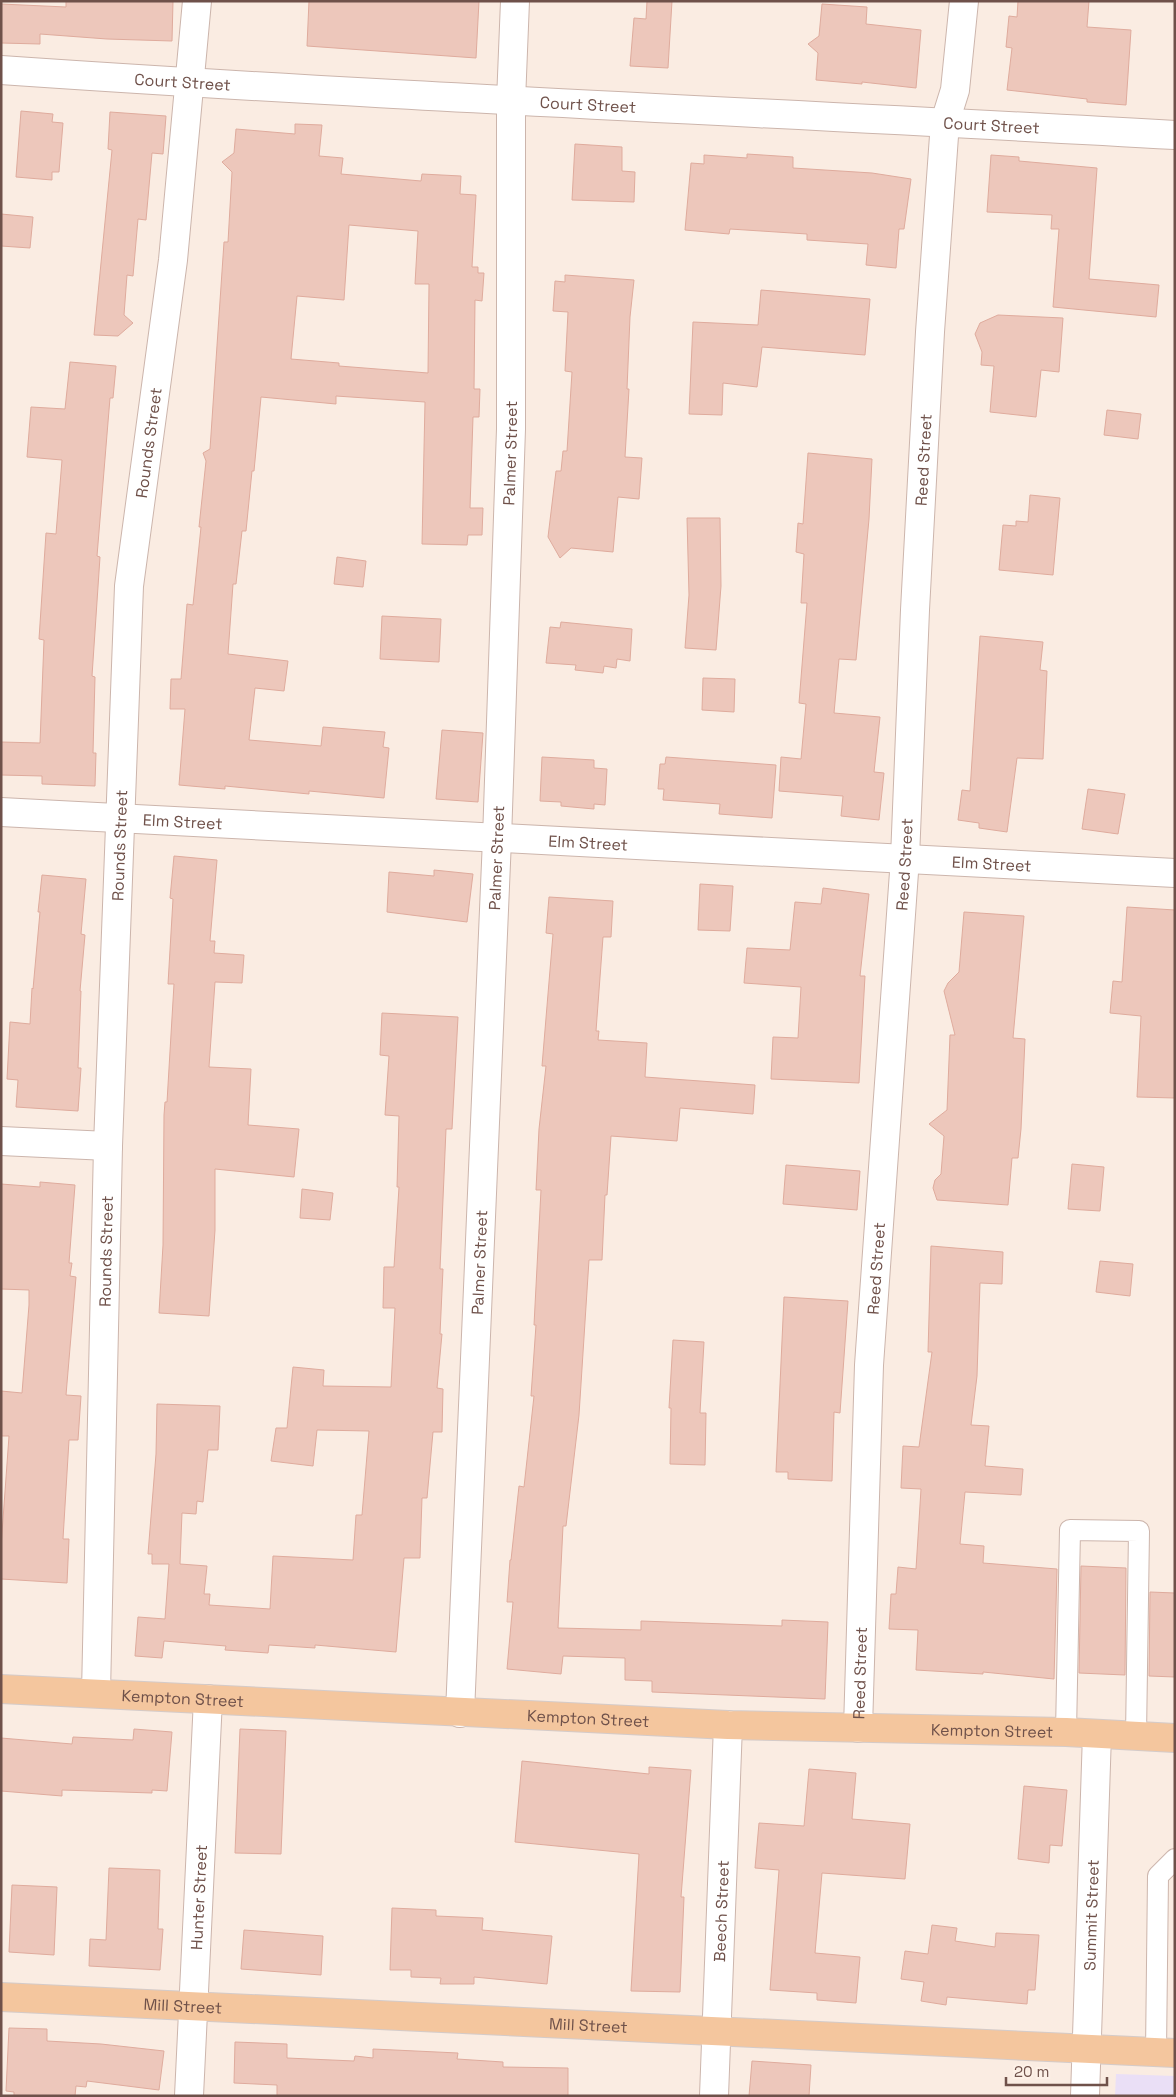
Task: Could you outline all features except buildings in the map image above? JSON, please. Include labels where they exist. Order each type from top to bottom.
[{"type":"main road","name":"Kempton Street","points":[[1,1689],[728,1726],[1066,1732],[1175,1738]]},
{"type":"main road","name":"Mill Street","points":[[1,1997],[1165,2052]]},
{"type":"street","name":"Rounds Street","points":[[96,1694],[108,1146],[129,586],[173,260],[191,83],[197,1]]},
{"type":"street","name":"Palmer Street","points":[[460,1713],[497,839],[512,429],[511,101],[515,1]]},
{"type":"street","name":"Reed Street","points":[[858,1728],[869,1365],[905,858],[915,610],[929,342],[945,122],[955,90],[964,1]]},
{"type":"street","name":"Court Street","points":[[1,70],[511,101],[1175,135]]},
{"type":"street","name":"Elm Street","points":[[1,812],[1175,873]]},
{"type":"street","points":[[1,1141],[108,1146]]},
{"type":"street","name":"Hunter Street","points":[[189,2096],[208,1699]]},
{"type":"street","name":"Beech Street","points":[[714,2096],[718,2030],[728,1726]]},
{"type":"street","name":"Summit Street","points":[[1085,2096],[1097,1734]]},
{"type":"lane","points":[[1066,1732],[1070,1530],[1140,1532],[1136,1736]]},
{"type":"lane","points":[[1165,2052],[1166,1980],[1158,1876],[1175,1859]]},
{"type":"shaded area","points":[[1116,2074],[1175,2076],[1175,2096],[1115,2096]]}]
